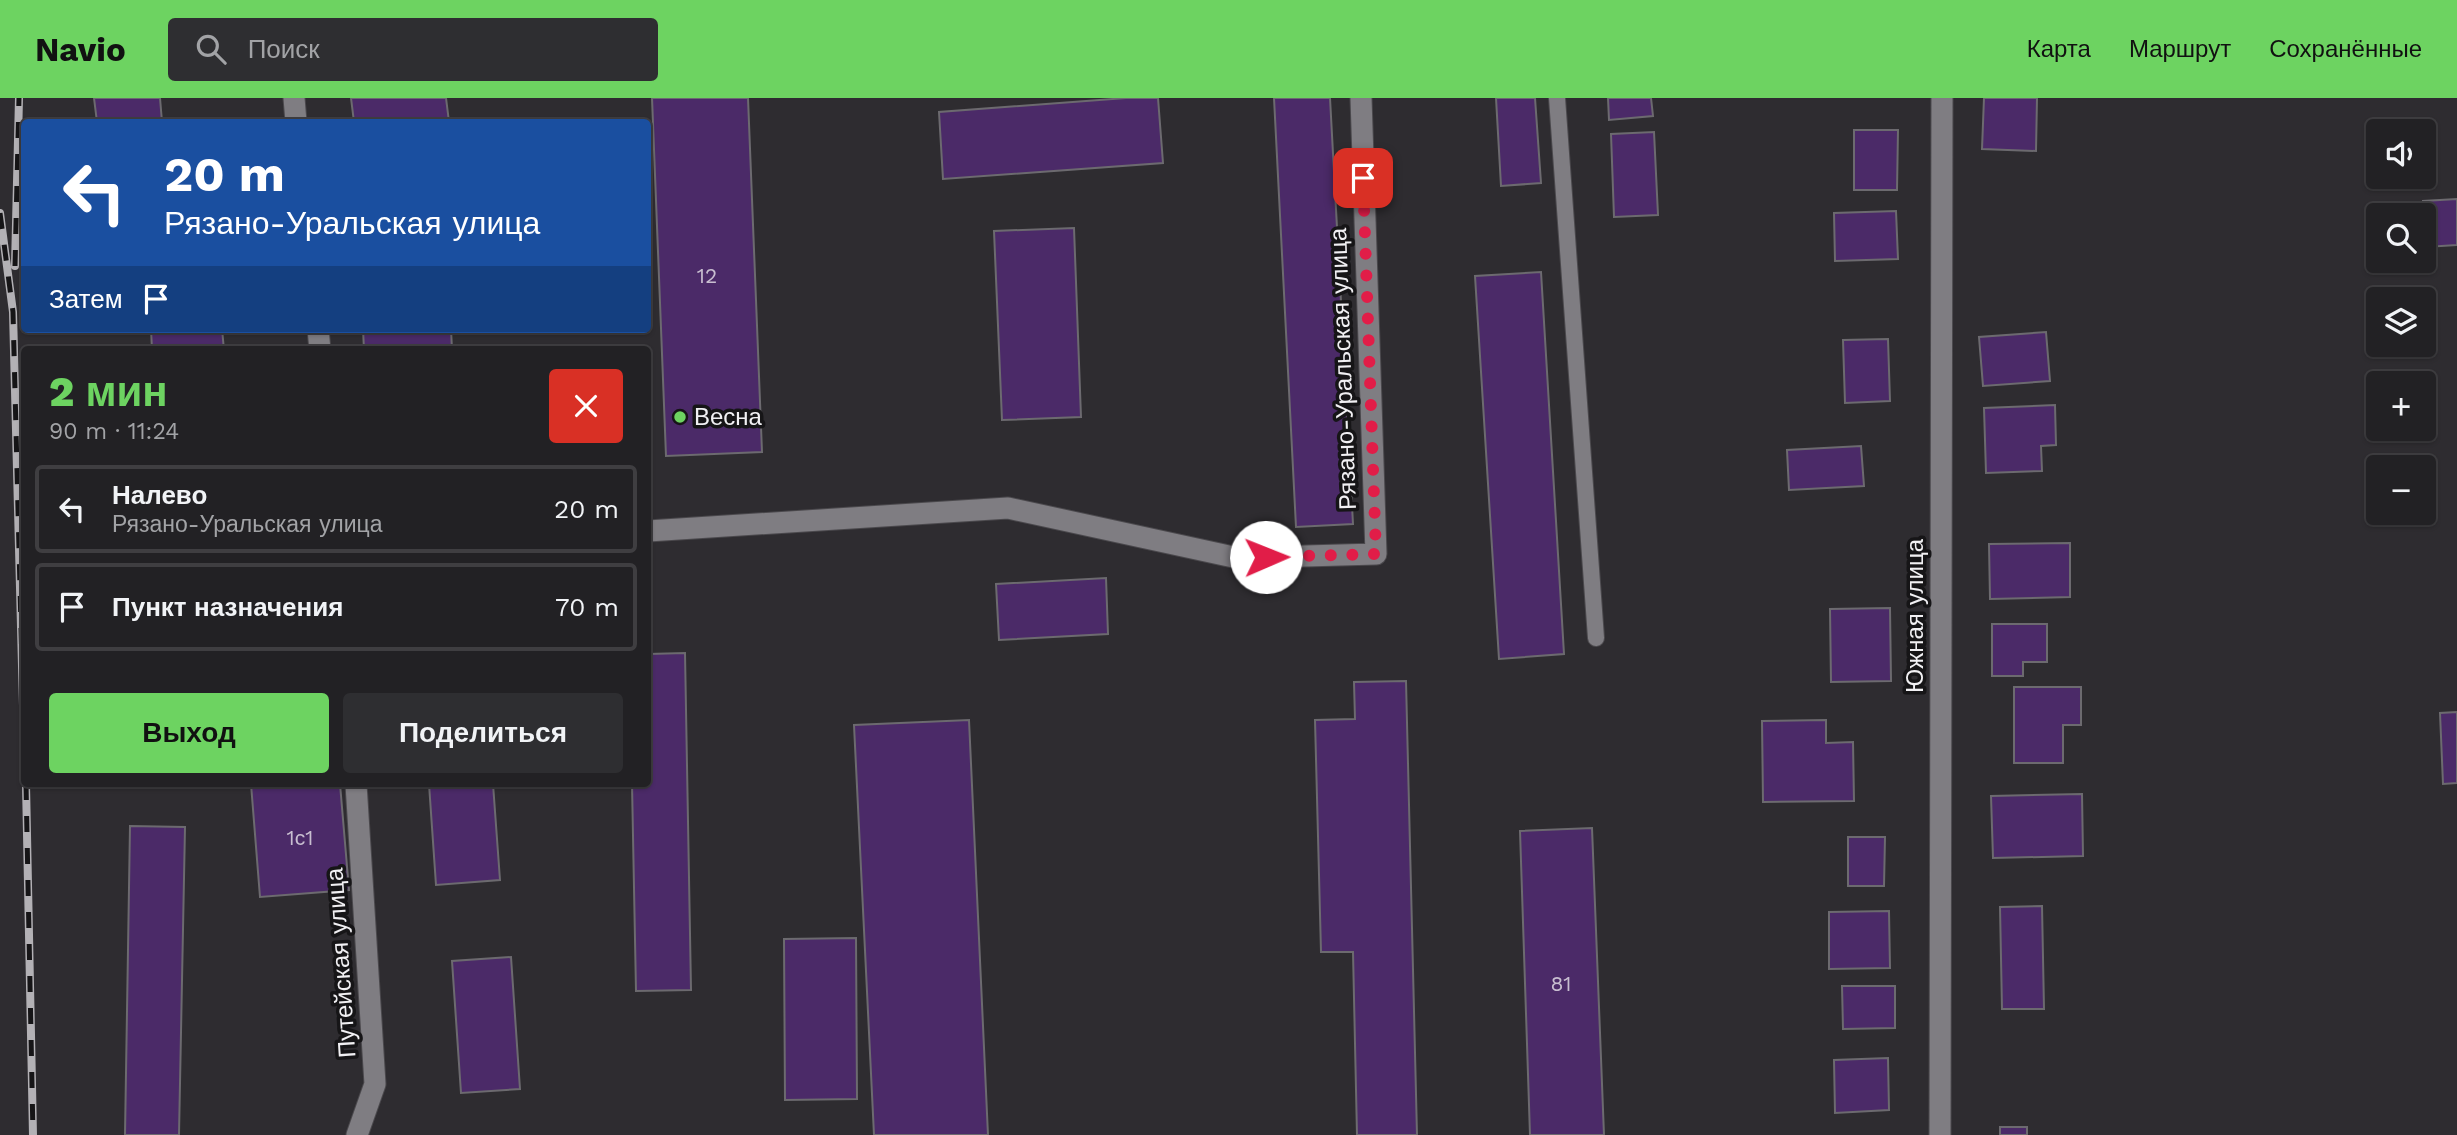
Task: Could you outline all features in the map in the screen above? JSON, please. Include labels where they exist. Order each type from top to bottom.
[{"type":"street","points":[[294,98],[296,119]]},
{"type":"street","name":"Рязано-Уральская улица","points":[[651,531],[1008,508],[1238,558],[1376,554],[1360,98]]},
{"type":"street","name":"Южная улица","points":[[1940,1135],[1942,98]]},
{"type":"street","name":"Путейская улица","points":[[356,787],[375,1084],[357,1135]]},
{"type":"lane","points":[[1557,98],[1596,638]]},
{"type":"building","points":[[94,98],[160,98],[162,119],[97,119]]},
{"type":"building","points":[[351,98],[446,98],[449,119],[354,119]]},
{"type":"building","points":[[652,98],[748,98],[762,452],[666,456]]},
{"type":"building","points":[[1158,98],[1163,163],[943,179],[939,112]]},
{"type":"building","points":[[1274,98],[1330,98],[1353,524],[1296,527]]},
{"type":"building","points":[[1496,98],[1535,98],[1541,183],[1501,186]]},
{"type":"building","points":[[1608,98],[1651,98],[1653,116],[1609,120]]},
{"type":"building","points":[[1984,98],[2037,98],[2036,151],[1982,149]]},
{"type":"building","points":[[1854,130],[1898,130],[1897,190],[1854,190]]},
{"type":"building","points":[[1654,132],[1658,215],[1614,217],[1611,134]]},
{"type":"building","points":[[2457,199],[2457,245],[2436,246],[2436,203],[2423,201]]},
{"type":"building","points":[[1896,211],[1898,259],[1835,261],[1834,213]]},
{"type":"building","points":[[1074,228],[1081,417],[1002,420],[994,231]]},
{"type":"building","points":[[1541,272],[1564,654],[1499,659],[1475,276]]},
{"type":"building","points":[[2046,332],[2050,381],[1983,386],[1979,337]]},
{"type":"building","points":[[151,333],[222,333],[224,346],[152,346]]},
{"type":"building","points":[[363,333],[451,333],[452,346],[364,346]]},
{"type":"building","points":[[1888,339],[1890,401],[1845,403],[1843,340]]},
{"type":"building","points":[[2055,405],[2056,445],[2041,446],[2042,471],[1986,473],[1984,408]]},
{"type":"building","points":[[1861,446],[1864,486],[1789,490],[1787,450]]},
{"type":"building","points":[[2070,543],[2070,597],[1990,599],[1989,544]]},
{"type":"building","points":[[1106,578],[1108,634],[999,640],[996,584]]},
{"type":"building","points":[[1890,608],[1891,681],[1831,682],[1830,609]]},
{"type":"building","points":[[1992,624],[2047,624],[2047,662],[2023,662],[2023,676],[1992,676]]},
{"type":"building","points":[[685,653],[691,990],[636,991],[632,787],[651,787],[651,654]]},
{"type":"building","points":[[1406,681],[1417,1135],[1357,1135],[1353,952],[1321,952],[1315,720],[1355,719],[1354,682]]},
{"type":"building","points":[[2014,687],[2081,687],[2081,725],[2063,725],[2063,763],[2014,763]]},
{"type":"building","points":[[2457,712],[2457,783],[2443,784],[2440,713]]},
{"type":"building","points":[[969,720],[988,1135],[874,1135],[854,725]]},
{"type":"building","points":[[1826,720],[1826,743],[1853,742],[1854,801],[1763,802],[1762,721]]},
{"type":"building","points":[[251,787],[340,787],[349,890],[260,897]]},
{"type":"building","points":[[429,787],[493,787],[500,880],[436,885]]},
{"type":"building","points":[[2082,794],[2083,856],[1993,858],[1991,796]]},
{"type":"building","points":[[130,826],[185,827],[179,1135],[125,1135]]},
{"type":"building","points":[[1592,828],[1604,1135],[1530,1135],[1520,831]]},
{"type":"building","points":[[1848,837],[1885,837],[1884,886],[1848,886]]},
{"type":"building","points":[[2042,906],[2044,1009],[2002,1009],[2000,907]]},
{"type":"building","points":[[1889,911],[1890,968],[1829,969],[1829,912]]},
{"type":"building","points":[[856,938],[857,1099],[785,1100],[784,939]]},
{"type":"building","points":[[511,957],[520,1089],[461,1093],[452,961]]},
{"type":"building","points":[[1842,986],[1895,986],[1895,1028],[1843,1029]]},
{"type":"building","points":[[1888,1058],[1889,1110],[1835,1113],[1834,1060]]},
{"type":"building","points":[[2000,1127],[2027,1127],[2027,1135],[2000,1135]]},
{"type":"railway","points":[[15,266],[19,98]]},
{"type":"railway","points":[[0,213],[13,312],[21,627]]},
{"type":"railway","points":[[26,787],[33,1135]]},
{"type":"place","name":"Весна","points":[[680,417]]},
{"type":"route","points":[[1266,557],[1376,554],[1363,178]]}]
